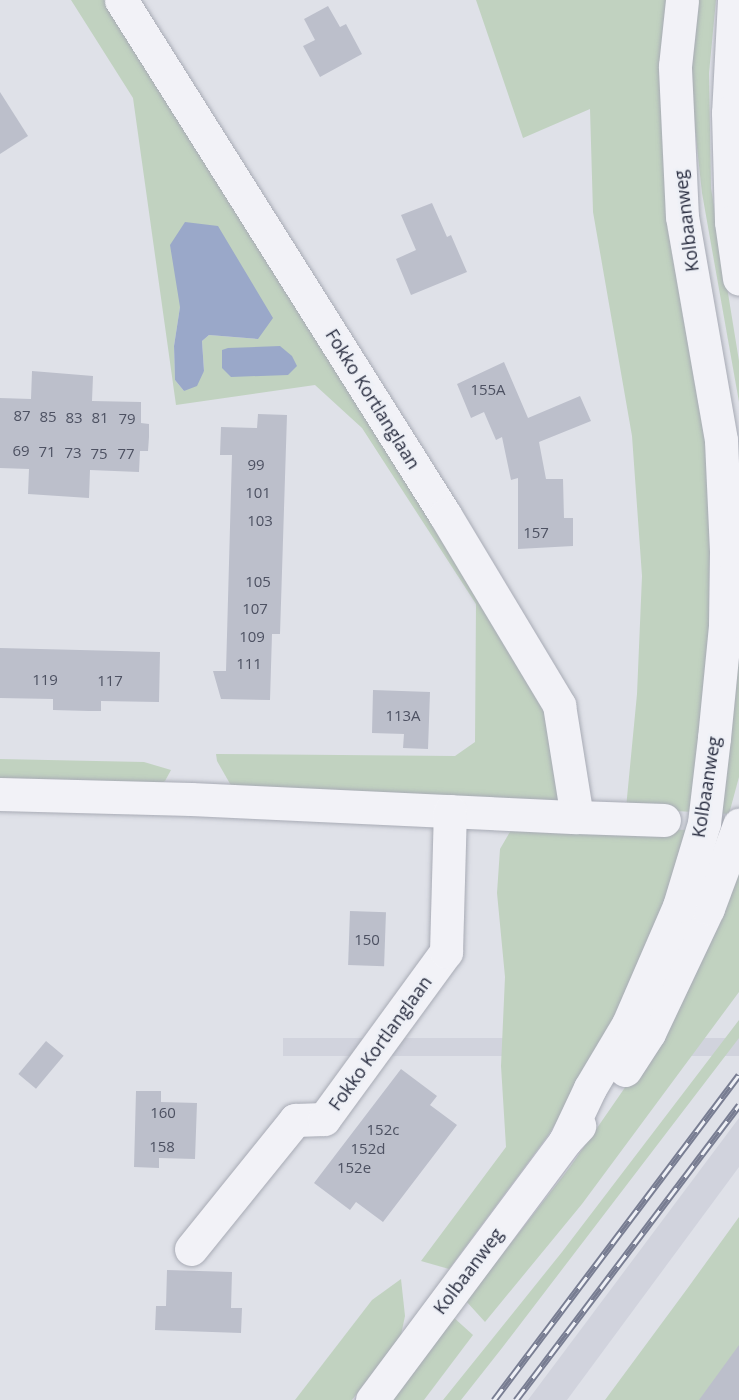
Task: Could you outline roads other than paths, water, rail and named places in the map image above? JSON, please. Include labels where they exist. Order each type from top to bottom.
[{"type":"street","name":"Fokko Kortlanglaan","points":[[122,0],[445,515],[558,705],[577,817]]},
{"type":"street","name":"Kolbaanweg","points":[[565,1142],[590,1088],[628,1024],[679,906],[704,823],[725,625],[730,439],[682,217],[675,66],[682,0]]},
{"type":"street","points":[[734,0],[728,113],[731,222],[739,278]]},
{"type":"street","points":[[0,794],[191,799],[664,820]]},
{"type":"street","name":"Fokko Kortlanglaan","points":[[191,1249],[295,1120],[324,1119],[446,952],[450,811]]},
{"type":"street","name":"Kolbaanweg","points":[[372,1400],[565,1142],[606,1098],[649,1033],[708,908],[739,825]]},
{"type":"water","points":[[185,222],[218,226],[273,318],[258,339],[209,335],[202,341],[204,371],[197,386],[184,391],[175,380],[174,346],[180,307],[170,245]]},
{"type":"water","points":[[280,346],[292,356],[297,366],[288,375],[231,377],[222,368],[222,350]]},
{"type":"railway","points":[[494,1400],[739,1075]]},
{"type":"railway","points":[[516,1400],[739,1105]]}]
